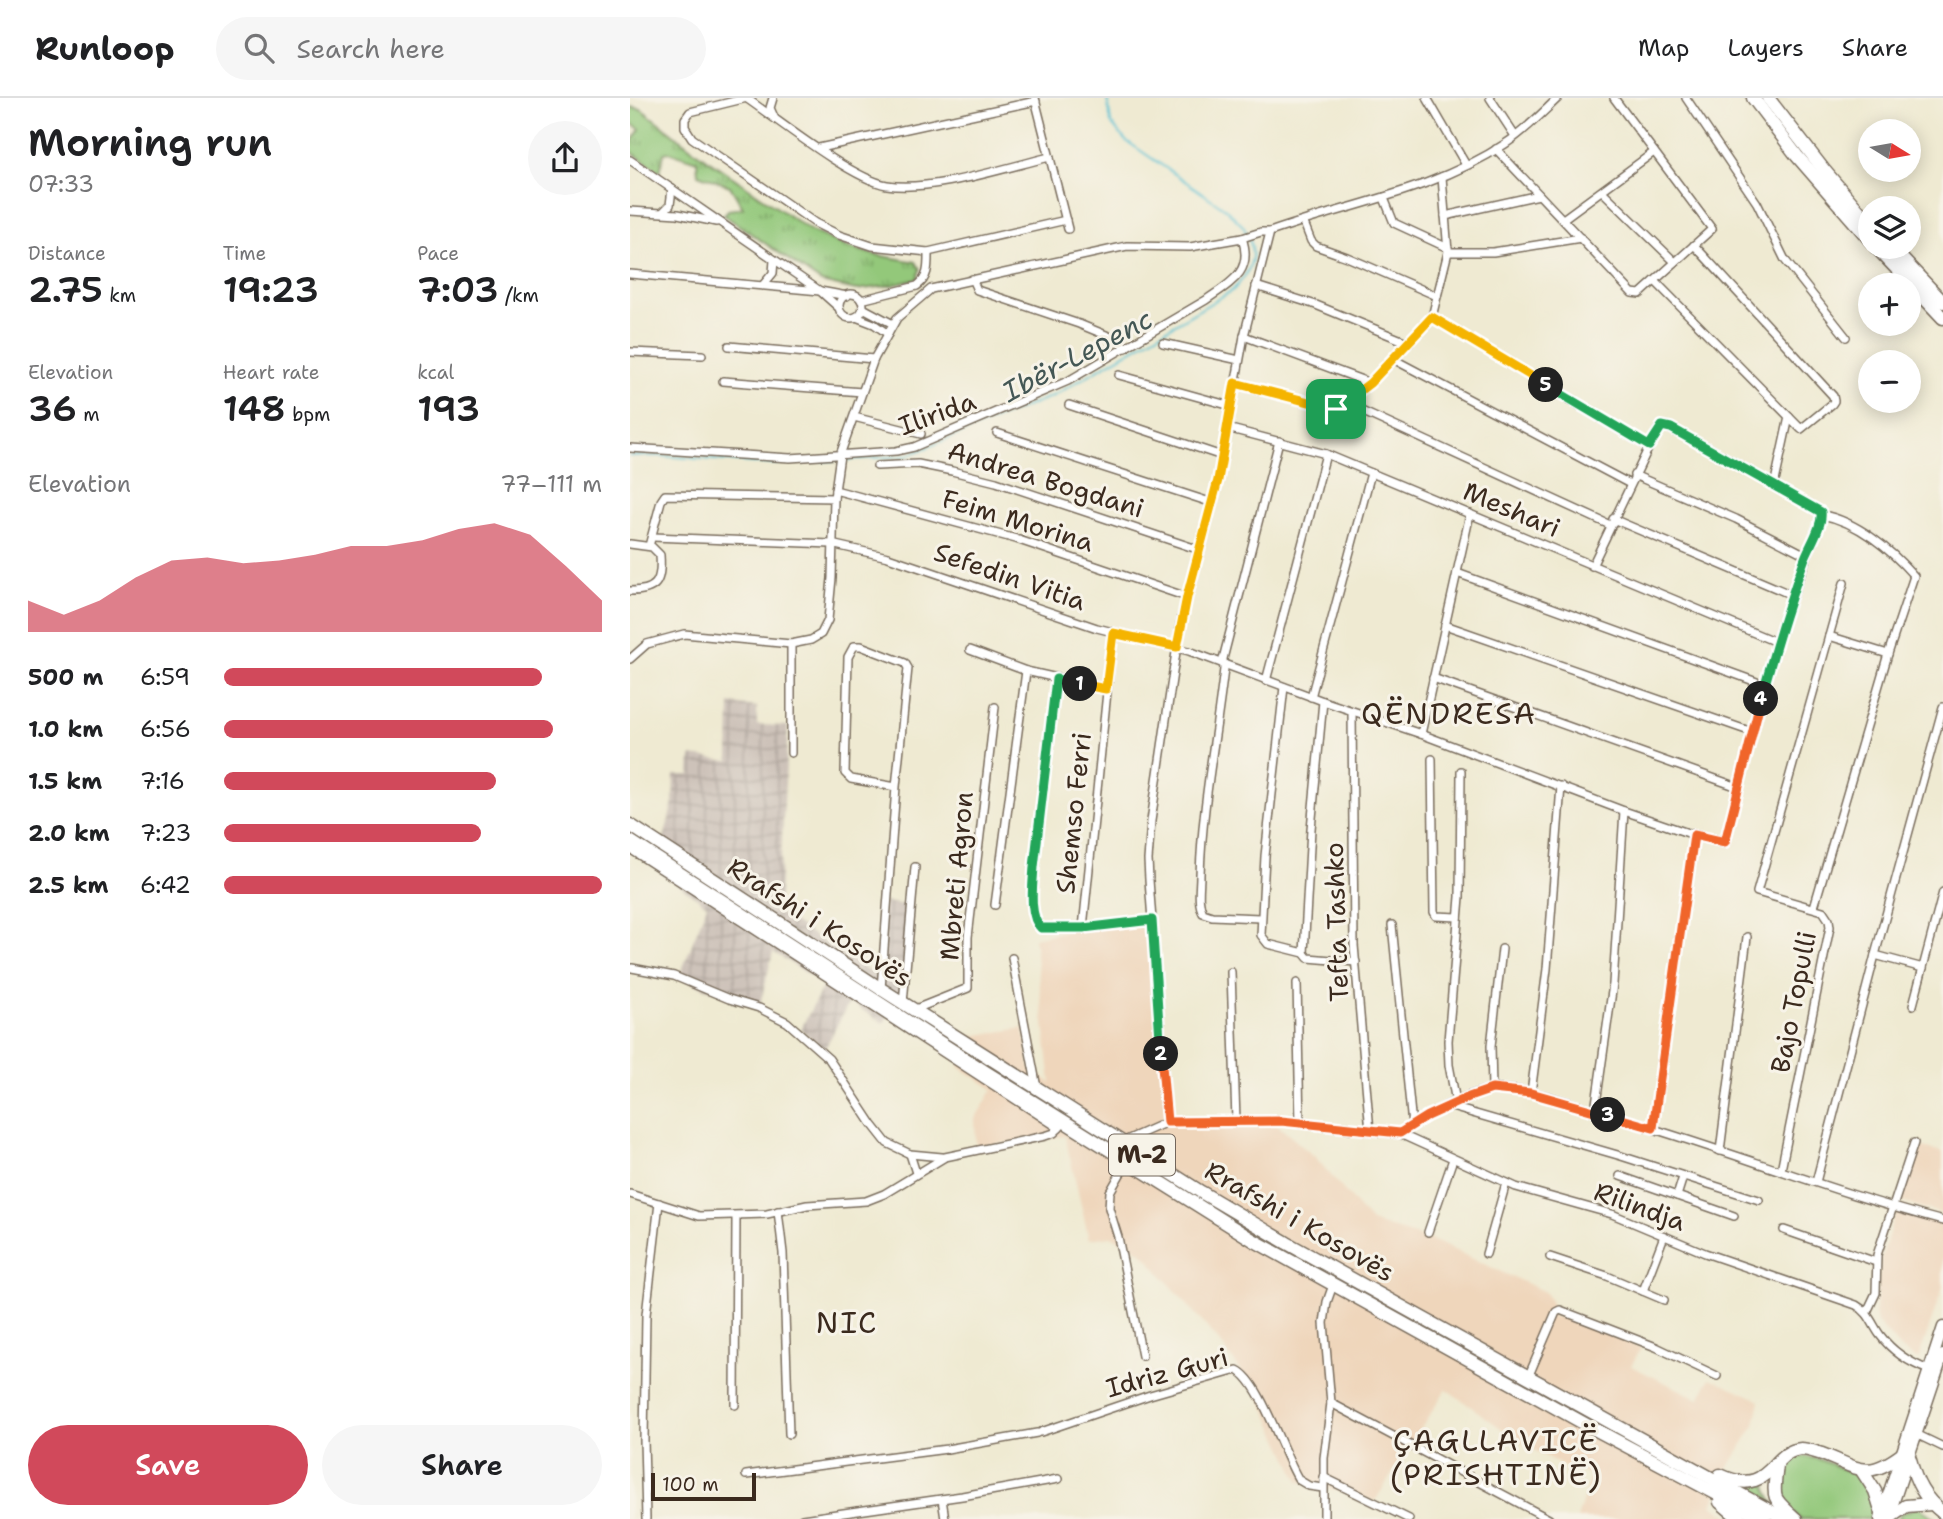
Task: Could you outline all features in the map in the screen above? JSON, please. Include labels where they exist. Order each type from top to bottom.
[{"type":"highway","points":[[1753,98],[1797,156],[1858,226]]},
{"type":"highway","points":[[1768,98],[1858,210]]},
{"type":"highway","points":[[1887,259],[1943,318]]},
{"type":"highway","points":[[1902,259],[1943,302]]},
{"type":"highway","name":"Rrafshi i Kosovës","points":[[630,825],[1037,1089],[1287,1243],[1785,1519]]},
{"type":"highway","name":"Rrafshi i Kosovës","points":[[630,841],[1061,1125],[1127,1162],[1246,1236],[1764,1519]]},
{"type":"highway","points":[[1672,1455],[1739,1481],[1760,1478],[1789,1453],[1806,1450],[1862,1471],[1907,1457],[1916,1483],[1931,1504],[1943,1513]]},
{"type":"highway","points":[[1661,1464],[1740,1519]]},
{"type":"highway","points":[[1777,1465],[1774,1485],[1777,1501],[1780,1507],[1796,1519]]},
{"type":"highway","points":[[1862,1471],[1875,1491],[1885,1517],[1906,1506],[1931,1504]]},
{"type":"main road","points":[[1907,1457],[1919,1400],[1943,1327]]},
{"type":"main road","points":[[1885,1517],[1907,1457],[1918,1436],[1943,1355]]},
{"type":"street","points":[[1050,158],[922,186],[900,186],[872,180],[819,148],[747,98],[690,111],[684,123],[689,136],[792,208],[839,235],[872,246],[928,252],[1066,220]]},
{"type":"street","points":[[773,98],[770,108],[774,118]]},
{"type":"street","points":[[1427,98],[1466,164]]},
{"type":"street","points":[[1490,98],[1516,136]]},
{"type":"street","points":[[630,659],[647,644],[684,634],[791,643],[817,638],[825,628],[832,578],[834,494],[840,455],[874,359],[894,324],[918,298],[931,289],[1127,246],[1190,247],[1304,223],[1442,177],[1516,136],[1558,98]]},
{"type":"street","points":[[1496,149],[1632,293],[1640,294],[1712,229],[1614,98]]},
{"type":"street","points":[[1686,98],[1757,203],[1785,260],[1846,337]]},
{"type":"street","points":[[819,148],[1035,99],[1068,229]]},
{"type":"street","points":[[1563,219],[1654,152]]},
{"type":"street","points":[[630,160],[820,291],[846,317],[856,317],[874,324],[888,334]]},
{"type":"street","points":[[1235,383],[1332,409],[1370,383],[1432,317],[1448,250],[1442,177]]},
{"type":"street","points":[[662,212],[670,205],[671,189]]},
{"type":"street","points":[[1602,191],[1675,262]]},
{"type":"street","points":[[1445,216],[1539,195]]},
{"type":"street","points":[[1384,198],[1394,223],[1448,250],[1493,252],[1581,238]]},
{"type":"street","points":[[630,211],[662,212],[720,222]]},
{"type":"street","points":[[1304,223],[1311,241],[1316,246],[1437,296]]},
{"type":"street","points":[[1167,1122],[1149,842],[1177,647],[1187,597],[1213,503],[1244,336],[1270,232]]},
{"type":"street","name":"Ilirida","points":[[630,448],[768,457],[896,451],[930,441],[1068,381],[1206,300],[1237,277],[1246,256],[1242,238]]},
{"type":"street","points":[[1655,281],[1801,429],[1832,404],[1834,398],[1695,245]]},
{"type":"street","points":[[856,317],[862,304],[917,286],[924,280],[928,271],[928,252]]},
{"type":"street","points":[[762,286],[773,273],[775,260]]},
{"type":"street","points":[[630,274],[855,295],[862,304],[894,324]]},
{"type":"street","points":[[972,279],[977,290],[1079,324],[1118,340],[1126,348]]},
{"type":"street","points":[[1256,286],[1316,304],[1409,343]]},
{"type":"street","points":[[839,308],[841,301],[847,296]]},
{"type":"street","points":[[1432,317],[1649,446]]},
{"type":"street","points":[[1244,336],[1370,383]]},
{"type":"street","points":[[1163,343],[1239,360]]},
{"type":"street","points":[[729,346],[874,359]]},
{"type":"street","points":[[630,352],[702,355]]},
{"type":"street","points":[[1393,359],[1630,484]]},
{"type":"street","points":[[1119,375],[1231,407]]},
{"type":"street","points":[[723,380],[862,392]]},
{"type":"street","points":[[1344,403],[1612,522],[1792,596]]},
{"type":"street","points":[[1069,405],[1222,456]]},
{"type":"street","points":[[854,417],[921,434]]},
{"type":"street","points":[[1774,486],[1788,417]]},
{"type":"street","points":[[1592,566],[1649,446],[1662,426],[1668,426],[1822,515],[1848,524],[1877,542],[1914,576],[1888,653],[1814,907]]},
{"type":"street","name":"Meshari","points":[[1227,428],[1326,454],[1776,642]]},
{"type":"street","points":[[998,433],[1213,503]]},
{"type":"street","points":[[1260,918],[1207,915],[1200,908],[1203,832],[1223,656],[1279,441]]},
{"type":"street","points":[[1266,681],[1326,454]]},
{"type":"street","name":"Andrea Bogdani","points":[[877,466],[918,464],[996,482],[1200,550]]},
{"type":"street","points":[[1311,697],[1371,473]]},
{"type":"street","points":[[1634,475],[1736,519],[1806,555]]},
{"type":"street","name":"Feim Morina","points":[[653,537],[661,501],[665,495],[834,494],[1016,539],[1187,597]]},
{"type":"street","points":[[1421,734],[1470,514]]},
{"type":"street","points":[[1433,678],[1738,787],[1776,642],[1822,515]]},
{"type":"street","points":[[649,547],[653,537]]},
{"type":"street","name":"Sefedin Vitia","points":[[653,537],[831,544],[915,566],[1113,633],[1177,647],[1694,835],[1725,842],[1738,787]]},
{"type":"street","points":[[630,544],[649,547],[657,550],[660,555],[657,582],[647,591],[630,591]]},
{"type":"street","points":[[1457,573],[1765,685]]},
{"type":"street","points":[[1844,583],[1829,636],[1888,653]]},
{"type":"street","points":[[1445,625],[1752,732]]},
{"type":"street","name":"Shemso Ferri","points":[[1113,633],[1083,928],[1152,920]]},
{"type":"street","name":"Bajo Topulli","points":[[1781,1170],[1830,928],[1824,911],[1757,892],[1829,636]]},
{"type":"street","points":[[791,643],[791,753]]},
{"type":"street","points":[[881,989],[908,668],[905,663],[861,646],[854,646],[848,657],[845,773],[851,779],[896,787]]},
{"type":"street","points":[[970,650],[1026,671],[1106,689]]},
{"type":"street","points":[[995,905],[1026,671]]},
{"type":"street","points":[[1056,679],[1034,867],[1035,918],[1041,928],[1083,928]]},
{"type":"street","points":[[1284,687],[1260,918],[1261,935],[1264,941],[1278,948],[1304,953],[1308,958],[1356,962]]},
{"type":"street","points":[[1304,953],[1311,829],[1323,701]]},
{"type":"street","name":"Mbreti Agron","points":[[908,1006],[968,988],[968,937],[995,707]]},
{"type":"street","points":[[1816,1182],[1943,707]]},
{"type":"street","name":"Tefta Tashko","points":[[1352,712],[1353,928],[1370,1131]]},
{"type":"street","points":[[1432,759],[1434,912],[1436,916],[1458,918]]},
{"type":"street","points":[[1452,1104],[1448,1041],[1458,918],[1461,771]]},
{"type":"street","points":[[1531,1093],[1547,969],[1561,786]]},
{"type":"street","points":[[1595,1111],[1613,984],[1625,811]]},
{"type":"street","points":[[1653,1128],[1694,835]]},
{"type":"street","name":"Rrafshi i Kosovës","points":[[630,849],[1061,1125]]},
{"type":"street","points":[[908,1006],[915,867]]},
{"type":"street","points":[[1913,1005],[1943,892]]},
{"type":"street","points":[[1392,925],[1412,1125]]},
{"type":"street","points":[[1720,1151],[1747,937]]},
{"type":"street","points":[[1492,1089],[1492,1046],[1502,949]]},
{"type":"street","points":[[1875,955],[1923,968]]},
{"type":"street","points":[[1012,958],[1037,1089]]},
{"type":"street","points":[[632,968],[674,976],[729,999],[759,1008],[787,1022],[829,1059],[880,1135],[895,1148],[910,1154],[945,1157],[1045,1136],[1054,1133],[1061,1125]]},
{"type":"street","points":[[1231,972],[1236,1120]]},
{"type":"street","points":[[1297,983],[1300,1124]]},
{"type":"street","points":[[1122,1143],[1167,1122],[1281,1121],[1400,1133],[1452,1104],[1492,1089],[1531,1093],[1653,1128],[1943,1222]]},
{"type":"street","points":[[1452,1104],[1759,1200]]},
{"type":"street","name":"Rilindja","points":[[1400,1133],[1506,1183],[1612,1214],[1705,1253],[1857,1305],[1867,1312]]},
{"type":"street","points":[[1914,1143],[1876,1262],[1876,1293],[1867,1312],[1880,1335],[1890,1346],[1913,1364],[1928,1370]]},
{"type":"street","points":[[910,1154],[916,1173]]},
{"type":"street","points":[[630,1194],[699,1216],[736,1216],[779,1211],[795,1206],[866,1201],[884,1194],[945,1157]]},
{"type":"street","points":[[1428,1231],[1453,1160]]},
{"type":"street","points":[[1127,1162],[1110,1192],[1109,1208],[1118,1237],[1142,1356]]},
{"type":"street","points":[[1620,1176],[1734,1216]]},
{"type":"street","points":[[1677,1196],[1684,1177]]},
{"type":"street","points":[[1486,1254],[1506,1183]]},
{"type":"street","points":[[646,1519],[646,1315],[659,1203]]},
{"type":"street","points":[[779,1211],[783,1253],[789,1434]]},
{"type":"street","points":[[735,1405],[736,1216]]},
{"type":"street","points":[[1784,1230],[1876,1262]]},
{"type":"street","points":[[1643,1291],[1664,1236]]},
{"type":"street","points":[[1550,1257],[1664,1300]]},
{"type":"street","points":[[1324,1519],[1323,1476],[1331,1403],[1324,1323],[1333,1285]]},
{"type":"street","points":[[1529,1375],[1556,1312],[1563,1310],[1656,1347],[1717,1376]]},
{"type":"street","name":"Idriz Guri","points":[[746,1475],[947,1449],[1039,1433],[1150,1395],[1237,1370],[1244,1374],[1259,1396],[1300,1480],[1309,1486],[1323,1488]]},
{"type":"street","points":[[1331,1403],[1549,1519]]},
{"type":"street","points":[[1918,1436],[1943,1447]]},
{"type":"street","points":[[1323,1476],[1409,1519]]},
{"type":"street","points":[[802,1519],[1058,1479]]},
{"type":"street","points":[[942,1499],[945,1519]]},
{"type":"shaded area","points":[[730,704],[757,707],[757,725],[788,726],[778,912],[876,976],[884,902],[907,905],[903,992],[884,1023],[849,1002],[824,1050],[801,1029],[824,984],[773,952],[759,1008],[679,978],[707,905],[630,850],[630,831],[656,849],[665,835],[673,802],[674,775],[690,775],[691,756],[729,761]]},
{"type":"shaded area","points":[[1152,920],[1167,1122],[1276,1124],[1316,1158],[1371,1222],[1432,1240],[1545,1292],[1552,1305],[1553,1317],[1572,1317],[1641,1348],[1631,1366],[1699,1399],[1710,1378],[1760,1400],[1755,1425],[1726,1471],[1712,1505],[1733,1519],[1577,1519],[1591,1474],[1568,1469],[1522,1443],[1446,1389],[1375,1501],[1299,1481],[1259,1396],[1222,1345],[1142,1252],[1111,1236],[1089,1239],[1065,1136],[976,1146],[975,1119],[993,1089],[959,1067],[972,1036],[1023,1028],[1030,1068],[1051,1083],[1034,938],[1083,928]]},
{"type":"shaded area","points":[[1919,1146],[1943,1152],[1943,1214],[1899,1201]]},
{"type":"shaded area","points":[[1898,1205],[1943,1218],[1943,1287],[1918,1360],[1901,1349],[1877,1322],[1875,1312],[1881,1259]]},
{"type":"green space","points":[[630,107],[641,109],[695,151],[811,231],[871,254],[916,262],[920,269],[917,279],[856,290],[821,282],[724,215],[728,210],[743,208],[730,186],[698,174],[697,161],[670,152],[664,153],[660,172],[630,151],[630,144],[640,129],[630,123]]},
{"type":"green space","points":[[630,829],[1162,1173],[1776,1519],[1267,1240],[1159,1177],[647,847],[630,835]]},
{"type":"green space","points":[[1801,1456],[1819,1459],[1864,1478],[1875,1505],[1871,1519],[1800,1519],[1778,1501],[1785,1468]]},
{"type":"green space","points":[[1766,1480],[1767,1490],[1777,1510],[1728,1482]]},
{"type":"green space","points":[[1918,1507],[1936,1519],[1898,1519],[1900,1514]]},
{"type":"waterway","name":"Ibër-Lepenc","points":[[1107,98],[1111,123],[1125,140],[1227,210],[1244,227],[1246,233]]},
{"type":"waterway","name":"Ibër-Lepenc","points":[[841,460],[906,456],[1055,395],[1233,290],[1252,260],[1249,238]]},
{"type":"waterway","name":"Ibër-Lepenc","points":[[630,456],[771,464],[836,460]]},
{"type":"district","name":"QËNDRESA","points":[[1449,713]]},
{"type":"district","name":"NIC","points":[[847,1322]]},
{"type":"district","name":"ÇAGLLAVICË (PRISHTINË)","points":[[1496,1457]]},
{"type":"route","points":[[1432,317],[1649,446],[1658,430],[1662,426],[1668,426],[1821,512],[1821,519],[1776,642],[1725,842],[1694,835],[1653,1128],[1531,1093],[1492,1089],[1427,1116],[1400,1133],[1281,1121],[1167,1122],[1152,920],[1083,928],[1041,928],[1035,922],[1034,867],[1056,679],[1106,689],[1113,633],[1177,647],[1187,597],[1213,503],[1235,383],[1336,409],[1370,383],[1432,317]]}]
